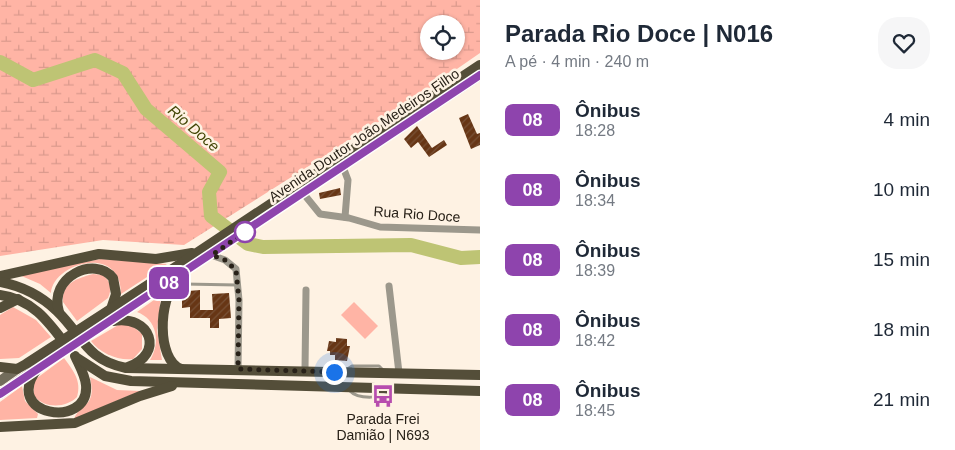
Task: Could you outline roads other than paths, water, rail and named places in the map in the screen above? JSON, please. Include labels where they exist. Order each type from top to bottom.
[{"type":"main road","name":"Avenida Doutor João Medeiros Filho","points":[[107,317],[168,272],[213,250],[480,65]]},
{"type":"main road","name":"Avenida Doutor João Medeiros Filho","points":[[266,212],[303,193],[480,75]]},
{"type":"main road","points":[[0,276],[99,254],[156,259],[200,257]]},
{"type":"main road","name":"Avenida Doutor João Medeiros Filho","points":[[107,317],[164,286],[200,257]]},
{"type":"main road","points":[[181,369],[174,365],[167,356],[163,330],[165,302],[173,286],[200,257]]},
{"type":"main road","points":[[0,394],[107,317],[116,294],[114,278],[104,270],[89,270],[74,274],[60,286],[56,296],[59,312]]},
{"type":"main road","points":[[0,282],[27,290],[59,312],[91,352],[107,362],[126,368],[305,370],[344,373],[480,375]]},
{"type":"main road","points":[[0,295],[18,299],[41,314],[75,356],[94,371],[112,378],[182,384],[480,391]]},
{"type":"main road","points":[[0,308],[18,299]]},
{"type":"main road","points":[[0,381],[107,317],[135,321],[147,332],[148,352],[142,361],[126,368]]},
{"type":"main road","points":[[39,367],[27,382],[29,401],[42,411],[67,411],[79,404],[86,392],[84,377],[75,356]]},
{"type":"main road","points":[[0,366],[19,368]]},
{"type":"main road","points":[[0,427],[75,423],[140,396],[182,384]]},
{"type":"street","points":[[343,167],[348,180],[344,217]]},
{"type":"street","name":"Rua Rio Doce","points":[[303,193],[320,214],[344,217],[380,227],[480,230]]},
{"type":"street","points":[[213,250],[232,264],[236,270],[238,285],[238,369]]},
{"type":"street","points":[[389,286],[398,374]]},
{"type":"street","points":[[305,370],[306,290]]},
{"type":"lane","points":[[184,284],[238,285]]},
{"type":"waterway","name":"Rio Doce","points":[[0,62],[33,80],[95,60],[123,73],[146,109],[220,172],[209,192],[211,216],[248,244],[263,247],[411,245],[461,258],[480,257]]},
{"type":"place","name":"Parada Frei Damião | N693","points":[[383,396]]}]
